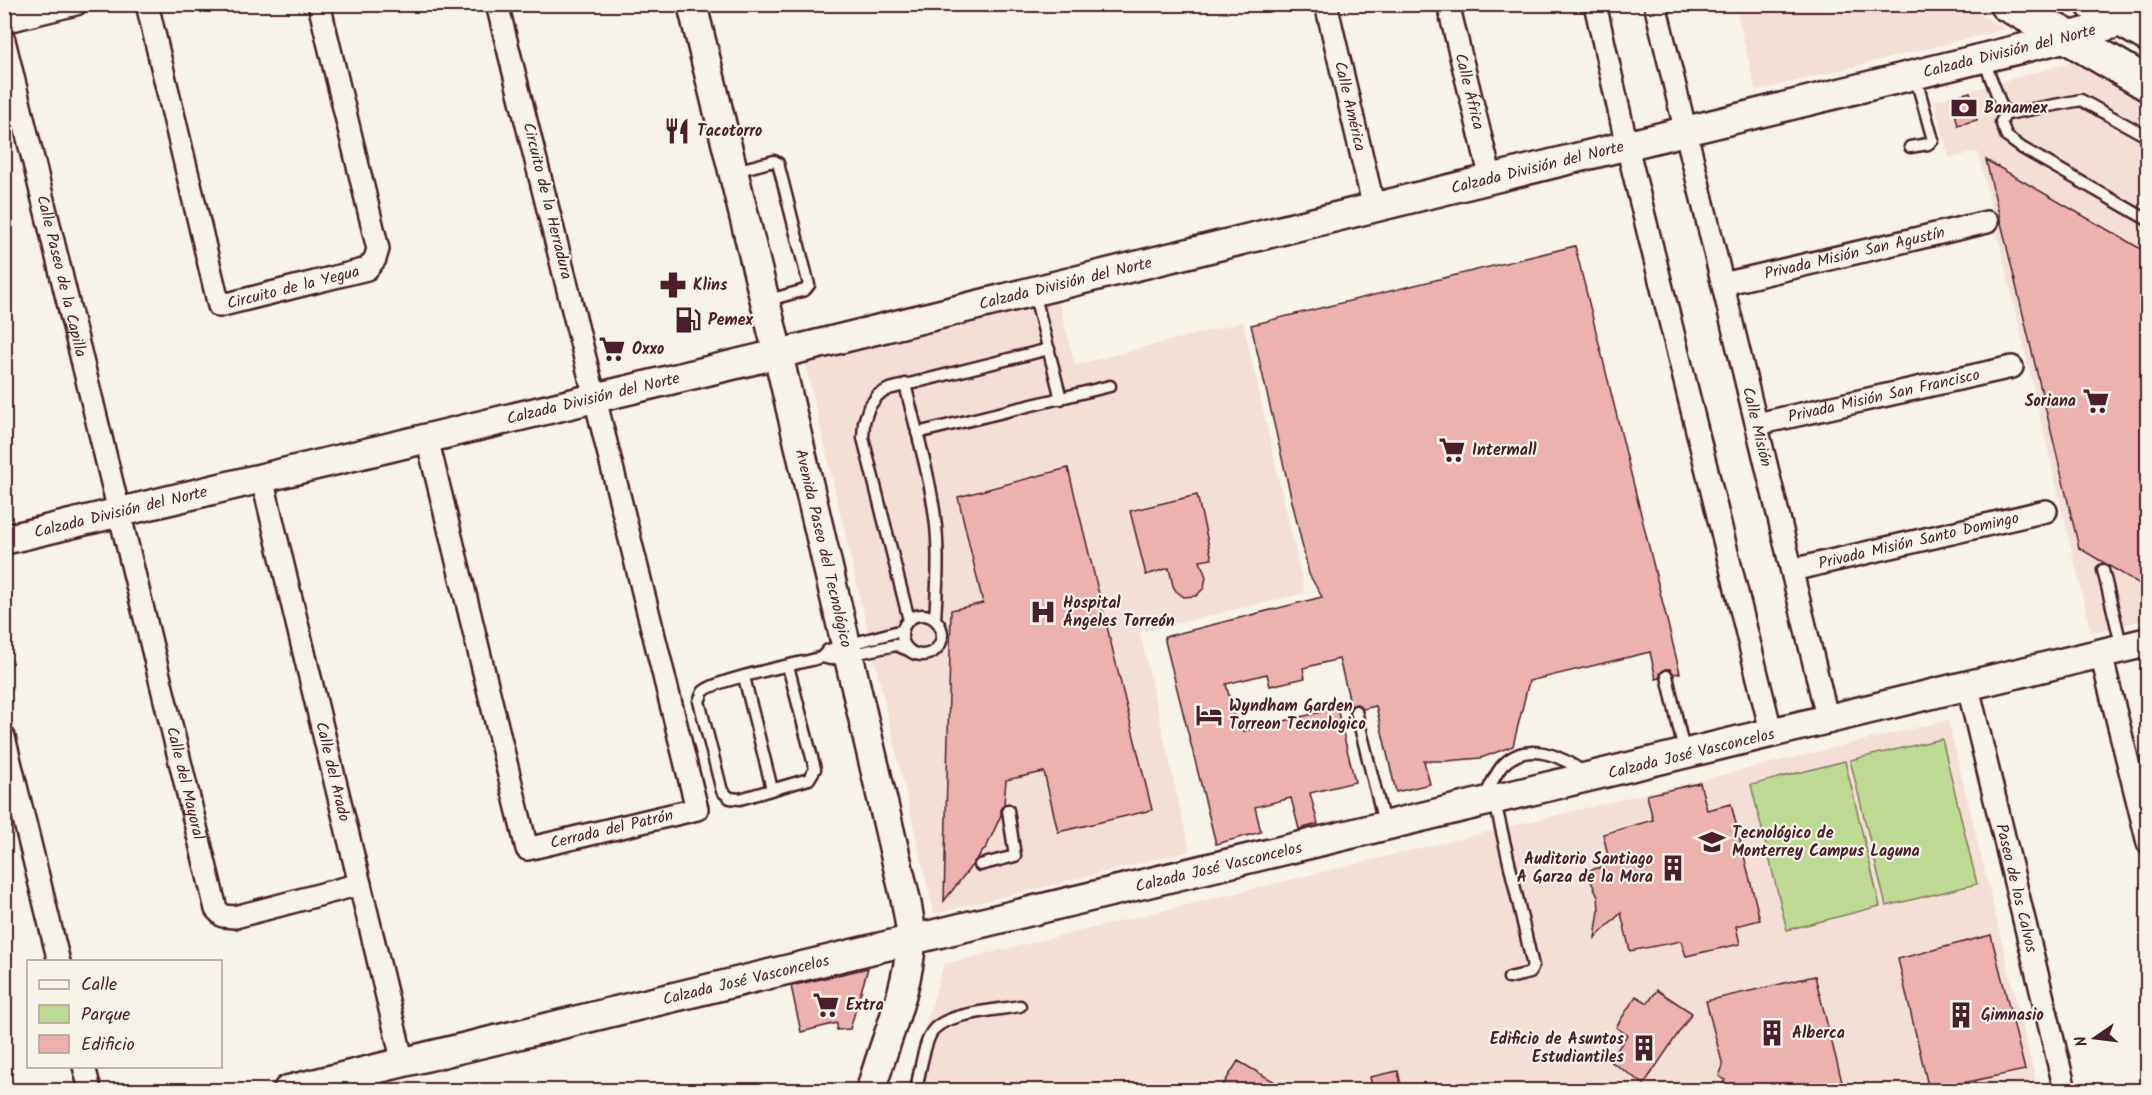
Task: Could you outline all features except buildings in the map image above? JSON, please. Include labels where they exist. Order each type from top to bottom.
[{"type":"main road","name":"Avenida Paseo del Tecnológico","points":[[692,4],[778,354],[839,652],[906,900],[912,940],[905,981],[871,1090]]},
{"type":"main road","points":[[2006,4],[2148,84]]},
{"type":"main road","points":[[2093,4],[2136,28]]},
{"type":"main road","name":"Calzada División del Norte","points":[[4,540],[778,354],[2067,37],[2136,28]]},
{"type":"main road","name":"Calzada José Vasconcelos","points":[[288,1090],[1685,756],[2124,648]]},
{"type":"street","points":[[4,22],[76,4]]},
{"type":"street","name":"Circuito de la Yegua","points":[[147,4],[219,306],[367,269],[375,259],[378,249],[319,4]]},
{"type":"street","name":"Circuito de la Herradura","points":[[497,4],[596,398]]},
{"type":"street","name":"Calle América","points":[[1326,4],[1374,208]]},
{"type":"street","name":"Calle África","points":[[1448,4],[1491,179]]},
{"type":"street","points":[[1595,4],[1627,146],[1772,735]]},
{"type":"street","name":"Calle Misión","points":[[1655,4],[1828,721]]},
{"type":"street","name":"Calle Paseo de la Capilla","points":[[4,40],[120,512]]},
{"type":"street","name":"Privada Misión San Agustín","points":[[1723,284],[1987,222]]},
{"type":"street","name":"Privada Misión San Francisco","points":[[1757,424],[2012,368]]},
{"type":"street","name":"Cerrada del Patrón","points":[[428,438],[527,849],[697,808],[596,398]]},
{"type":"street","name":"Calle del Arado","points":[[262,478],[403,1063]]},
{"type":"street","name":"Privada Misión Santo Domingo","points":[[1792,570],[2046,511]]},
{"type":"street","name":"Calle del Mayoral","points":[[120,512],[216,909],[223,916],[235,917],[360,884]]},
{"type":"street","points":[[2124,648],[2148,843]]},
{"type":"street","name":"Paseo de los Calvos","points":[[1968,687],[2065,1090]]},
{"type":"street","points":[[4,737],[59,960]]},
{"type":"street","points":[[84,1068],[90,1090]]},
{"type":"lane","points":[[1983,58],[2005,115]]},
{"type":"lane","points":[[1910,147],[1928,144],[1933,140],[1915,75]]},
{"type":"lane","points":[[2148,137],[2081,100],[2005,115],[2001,122],[2007,137],[2022,148],[2148,220]]},
{"type":"lane","points":[[733,171],[774,161],[778,163],[809,285],[805,290],[765,301]]},
{"type":"lane","points":[[1034,291],[1061,399]]},
{"type":"lane","points":[[909,620],[863,438],[864,422],[869,406],[878,395],[889,388],[1049,349]]},
{"type":"lane","points":[[905,384],[936,523],[938,554],[935,619]]},
{"type":"lane","points":[[917,433],[1110,387]]},
{"type":"lane","points":[[2103,570],[2124,648]]},
{"type":"lane","points":[[839,652],[896,645],[920,655],[930,653],[939,647],[942,638],[941,628],[935,619],[927,615],[917,615],[909,620],[903,630],[905,645],[911,651]]},
{"type":"lane","points":[[788,666],[815,769],[809,779],[740,799],[730,798],[722,791],[699,701],[702,692],[710,687],[839,652],[903,630]]},
{"type":"lane","points":[[1667,676],[1685,756]]},
{"type":"lane","points":[[744,677],[772,789]]},
{"type":"lane","points":[[1356,711],[1385,827]]},
{"type":"lane","points":[[1509,978],[1530,973],[1533,966],[1488,803],[1490,786],[1504,765],[1512,758],[1539,752],[1549,753],[1578,768],[1590,778]]},
{"type":"lane","points":[[980,865],[1015,856],[1008,810]]},
{"type":"lane","points":[[916,1090],[930,1034],[936,1026],[951,1018],[1020,1006]]},
{"type":"shaded area","points":[[1735,5],[1962,5],[2006,29],[1756,91]]},
{"type":"shaded area","points":[[2076,61],[2147,102],[2147,619],[2091,633],[1978,152],[1949,158],[1934,101]]},
{"type":"shaded area","name":"Hospital Ángeles Torreón","points":[[1058,299],[1075,365],[1243,322],[1305,593],[1140,632],[1190,851],[934,914],[805,362]]},
{"type":"shaded area","name":"Tecnológico de Monterrey Campus Laguna","points":[[1948,720],[2038,1090],[906,1090],[944,964]]},
{"type":"green space","points":[[1942,739],[1977,884],[1886,906],[1850,760]]},
{"type":"green space","points":[[1845,761],[1880,906],[1787,930],[1751,785]]},
{"type":"place","name":"Banamex","points":[[1964,108]]},
{"type":"place","name":"Tacotorro","points":[[677,131]]},
{"type":"place","name":"Klins","points":[[673,285]]},
{"type":"place","name":"Pemex","points":[[688,320]]},
{"type":"place","name":"Oxxo","points":[[612,349]]},
{"type":"place","name":"Soriana","points":[[2096,401]]},
{"type":"place","name":"Intermall","points":[[1452,450]]},
{"type":"place","name":"Hospital Ángeles Torreón","points":[[1043,612]]},
{"type":"place","name":"Wyndham Garden Torreon Tecnologico","points":[[1209,715]]},
{"type":"place","name":"Tecnológico de Monterrey Campus Laguna","points":[[1712,842]]},
{"type":"place","name":"Auditorio Santiago A Garza de la Mora","points":[[1673,868]]},
{"type":"place","name":"Extra","points":[[826,1005]]},
{"type":"place","name":"Gimnasio","points":[[1961,1015]]},
{"type":"place","name":"Alberca","points":[[1772,1033]]},
{"type":"place","name":"Edificio de Asuntos Estudiantiles","points":[[1644,1048]]}]
